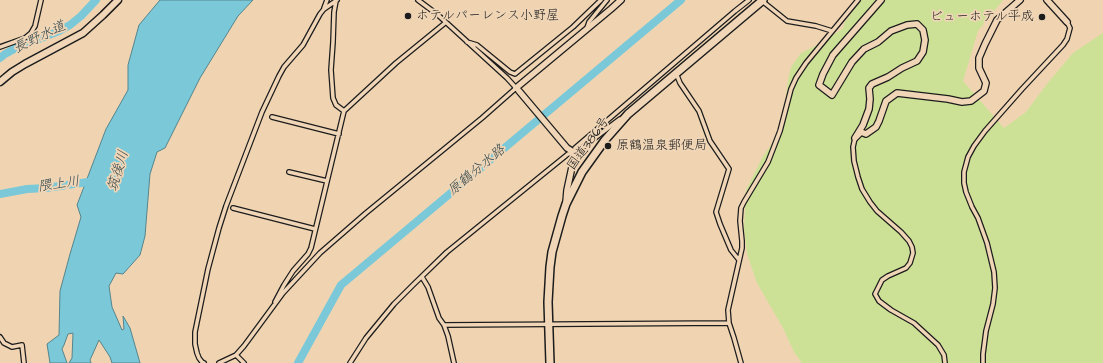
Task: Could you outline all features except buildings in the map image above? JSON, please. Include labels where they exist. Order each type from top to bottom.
[{"type":"highway","name":"国道386号","points":[[550,363],[550,266],[558,230],[566,204],[582,172],[605,140],[628,114],[762,0]]},
{"type":"main road","points":[[0,82],[25,64],[82,33],[104,15],[118,0]]},
{"type":"street","points":[[0,47],[25,38],[31,33],[35,26],[41,0]]},
{"type":"street","points":[[324,9],[327,0]]},
{"type":"street","points":[[418,0],[508,78],[568,148],[574,153]]},
{"type":"street","points":[[467,42],[478,45],[510,72],[515,74],[573,27],[601,0]]},
{"type":"street","points":[[587,30],[590,22],[607,0]]},
{"type":"street","points":[[219,363],[237,356],[273,306],[297,277],[320,253],[366,213],[518,89],[621,0]]},
{"type":"street","points":[[566,204],[575,148],[750,0]]},
{"type":"street","points":[[762,0],[787,21],[816,26],[832,31]]},
{"type":"street","points":[[741,363],[729,323],[728,310],[742,248],[740,221],[741,208],[768,162],[780,131],[791,89],[796,78],[806,63],[858,0]]},
{"type":"street","points":[[881,0],[833,55],[819,85],[832,95],[852,62],[864,49],[878,42],[891,31],[907,25],[917,24],[923,30],[925,40],[923,52],[917,61],[872,84],[869,88],[869,109],[863,125],[855,138],[853,147],[854,161],[862,189],[877,211],[909,241],[913,253],[910,263],[906,268],[882,280],[875,294],[879,301],[914,324],[938,345],[944,355],[945,363]]},
{"type":"street","points":[[983,363],[986,331],[993,304],[995,288],[994,272],[987,243],[966,192],[964,172],[968,157],[985,131],[1067,39],[1070,28],[1067,22],[1047,0]]},
{"type":"street","points":[[204,363],[199,358],[197,352],[195,332],[208,269],[225,208],[262,112],[279,76],[284,67],[303,44],[320,14],[324,9],[336,1]]},
{"type":"street","points":[[336,1],[331,70],[333,98],[336,105],[344,111]]},
{"type":"street","points":[[855,138],[861,132],[866,134],[876,127],[886,101],[897,92],[962,102],[971,101],[984,91],[986,83],[979,68],[979,58],[997,20],[1019,1]]},
{"type":"street","points":[[273,306],[278,294],[293,271],[311,248],[344,111],[396,63],[445,23]]},
{"type":"street","points":[[676,73],[680,83],[699,112],[710,141],[729,170],[716,212],[731,250],[739,260]]},
{"type":"street","points":[[350,363],[366,338],[381,320],[413,285],[447,252],[547,170],[568,154],[574,153],[628,114]]},
{"type":"street","points":[[272,117],[338,134]]},
{"type":"street","points":[[289,172],[327,181]]},
{"type":"street","points":[[233,208],[316,228]]},
{"type":"street","points":[[422,277],[428,287],[439,318],[444,325],[454,363]]},
{"type":"street","points":[[444,325],[729,323]]},
{"type":"street","points":[[0,337],[4,343],[12,347],[22,345],[24,363]]},
{"type":"street","points":[[237,356],[244,363]]},
{"type":"green space","points":[[861,0],[1003,0],[978,31],[963,81],[1004,128],[1026,112],[1073,53],[1103,33],[1103,363],[802,363],[794,352],[783,328],[757,283],[747,254],[744,229],[746,190],[778,131],[791,67],[801,53],[827,40],[843,28],[845,22]]},
{"type":"water","name":"筑後川","points":[[160,0],[253,0],[238,16],[200,78],[165,148],[157,152],[150,174],[145,236],[140,255],[123,274],[116,273],[109,286],[112,307],[122,330],[124,329],[123,316],[130,328],[140,363],[112,363],[110,357],[99,340],[90,360],[91,363],[69,363],[72,358],[73,333],[68,334],[62,349],[67,363],[50,363],[47,344],[59,335],[60,291],[81,217],[77,205],[106,129],[128,90],[128,65],[139,25]]},
{"type":"waterway","name":"長野水道","points":[[0,58],[18,47],[59,31],[70,25],[96,0]]},
{"type":"waterway","name":"原鶴分水路","points":[[298,363],[341,285],[681,0]]},
{"type":"waterway","name":"隈上川","points":[[0,194],[27,189],[46,188],[95,181]]},
{"type":"place","name":"ホテルパーレンス小野屋","points":[[408,16]]},
{"type":"place","name":"ビューホテル平成","points":[[1042,17]]},
{"type":"place","name":"原鶴温泉郵便局","points":[[608,146]]}]
